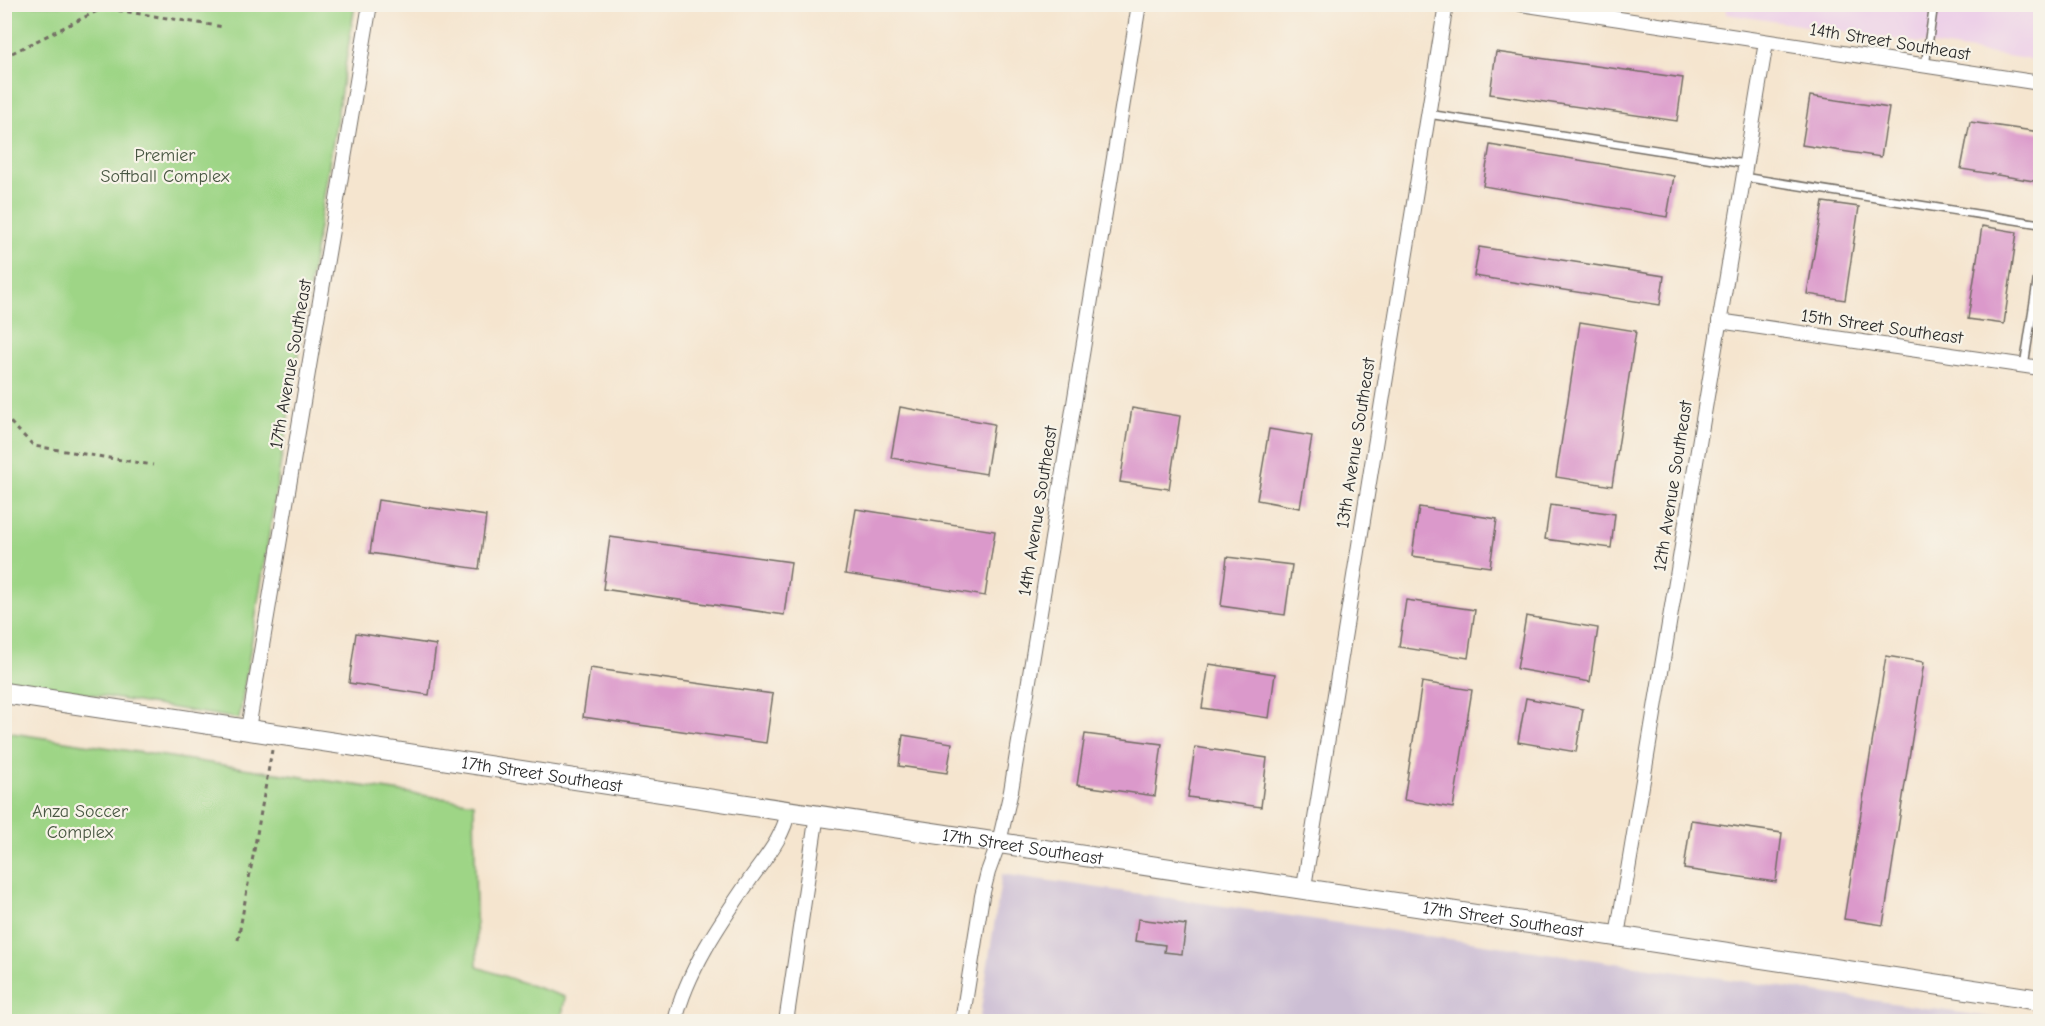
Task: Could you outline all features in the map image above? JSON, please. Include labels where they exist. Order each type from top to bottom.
[{"type":"street","name":"17th Avenue Southeast","points":[[248,729],[370,4]]},
{"type":"street","name":"14th Avenue Southeast","points":[[962,1022],[982,896],[999,842],[1011,791],[1139,4]]},
{"type":"street","name":"13th Avenue Southeast","points":[[1304,887],[1446,4]]},
{"type":"street","name":"14th Street Southeast","points":[[1521,4],[2040,83]]},
{"type":"street","name":"12th Avenue Southeast","points":[[1617,936],[1766,42]]},
{"type":"street","name":"15th Street Southeast","points":[[1719,321],[2040,369]]},
{"type":"street","name":"17th Street Southeast","points":[[4,693],[1304,887],[2040,1000]]},
{"type":"street","points":[[675,1022],[689,983],[706,948],[752,877],[775,847],[789,810]]},
{"type":"street","points":[[786,1022],[817,814]]},
{"type":"lane","points":[[1925,66],[1934,4]]},
{"type":"lane","points":[[1428,114],[2040,224]]},
{"type":"lane","points":[[2024,366],[2040,263]]},
{"type":"path","points":[[4,57],[103,8],[224,27]]},
{"type":"path","points":[[4,416],[34,446],[153,465]]},
{"type":"path","points":[[238,940],[274,733]]},
{"type":"shaded area","points":[[1728,4],[2040,5],[2040,61],[1726,14]]},
{"type":"shaded area","points":[[1002,874],[2016,1021],[979,1022]]},
{"type":"green space","name":"Premier Softball Complex","points":[[4,5],[355,5],[239,719],[5,680]]},
{"type":"green space","name":"Anza Soccer Complex","points":[[5,732],[474,803],[477,967],[565,997],[561,1021],[5,1021]]},
{"type":"building","points":[[1496,52],[1683,78],[1677,121],[1490,94]]},
{"type":"building","points":[[1810,96],[1889,108],[1881,157],[1802,145]]},
{"type":"building","points":[[1970,122],[2040,132],[2040,182],[1961,169]]},
{"type":"building","points":[[1490,145],[1674,176],[1667,217],[1483,186]]},
{"type":"building","points":[[1823,202],[1859,207],[1845,300],[1807,294]]},
{"type":"building","points":[[1982,226],[2017,232],[2004,324],[1968,319]]},
{"type":"building","points":[[1479,247],[1664,276],[1660,305],[1474,276]]},
{"type":"building","points":[[1580,322],[1636,331],[1612,486],[1556,477]]},
{"type":"building","points":[[900,407],[994,424],[986,474],[891,458]]},
{"type":"building","points":[[1132,408],[1180,416],[1169,489],[1120,482]]},
{"type":"building","points":[[1269,429],[1312,436],[1300,508],[1257,500]]},
{"type":"building","points":[[378,500],[486,516],[479,569],[370,553]]},
{"type":"building","points":[[1550,505],[1615,514],[1611,548],[1545,539]]},
{"type":"building","points":[[1419,507],[1497,519],[1490,567],[1412,556]]},
{"type":"building","points":[[856,509],[995,531],[985,596],[845,574]]},
{"type":"building","points":[[610,537],[791,562],[784,615],[603,589]]},
{"type":"building","points":[[1227,557],[1292,565],[1285,615],[1221,606]]},
{"type":"building","points":[[1406,600],[1475,610],[1468,658],[1399,647]]},
{"type":"building","points":[[1526,616],[1598,628],[1590,682],[1517,669]]},
{"type":"building","points":[[356,633],[436,645],[429,695],[349,683]]},
{"type":"building","points":[[1886,656],[1924,662],[1883,925],[1844,919]]},
{"type":"building","points":[[1209,664],[1275,674],[1269,718],[1202,708]]},
{"type":"building","points":[[590,668],[773,694],[766,743],[583,717]]},
{"type":"building","points":[[1422,682],[1472,690],[1453,808],[1404,800]]},
{"type":"building","points":[[1526,698],[1583,709],[1576,752],[1518,742]]},
{"type":"building","points":[[1085,734],[1162,744],[1155,796],[1077,785]]},
{"type":"building","points":[[903,735],[952,743],[947,773],[899,766]]},
{"type":"building","points":[[1195,747],[1267,758],[1261,807],[1188,797]]},
{"type":"building","points":[[1691,820],[1782,833],[1776,882],[1684,869]]},
{"type":"building","points":[[1138,919],[1186,925],[1182,954],[1164,952],[1165,945],[1135,941]]}]
